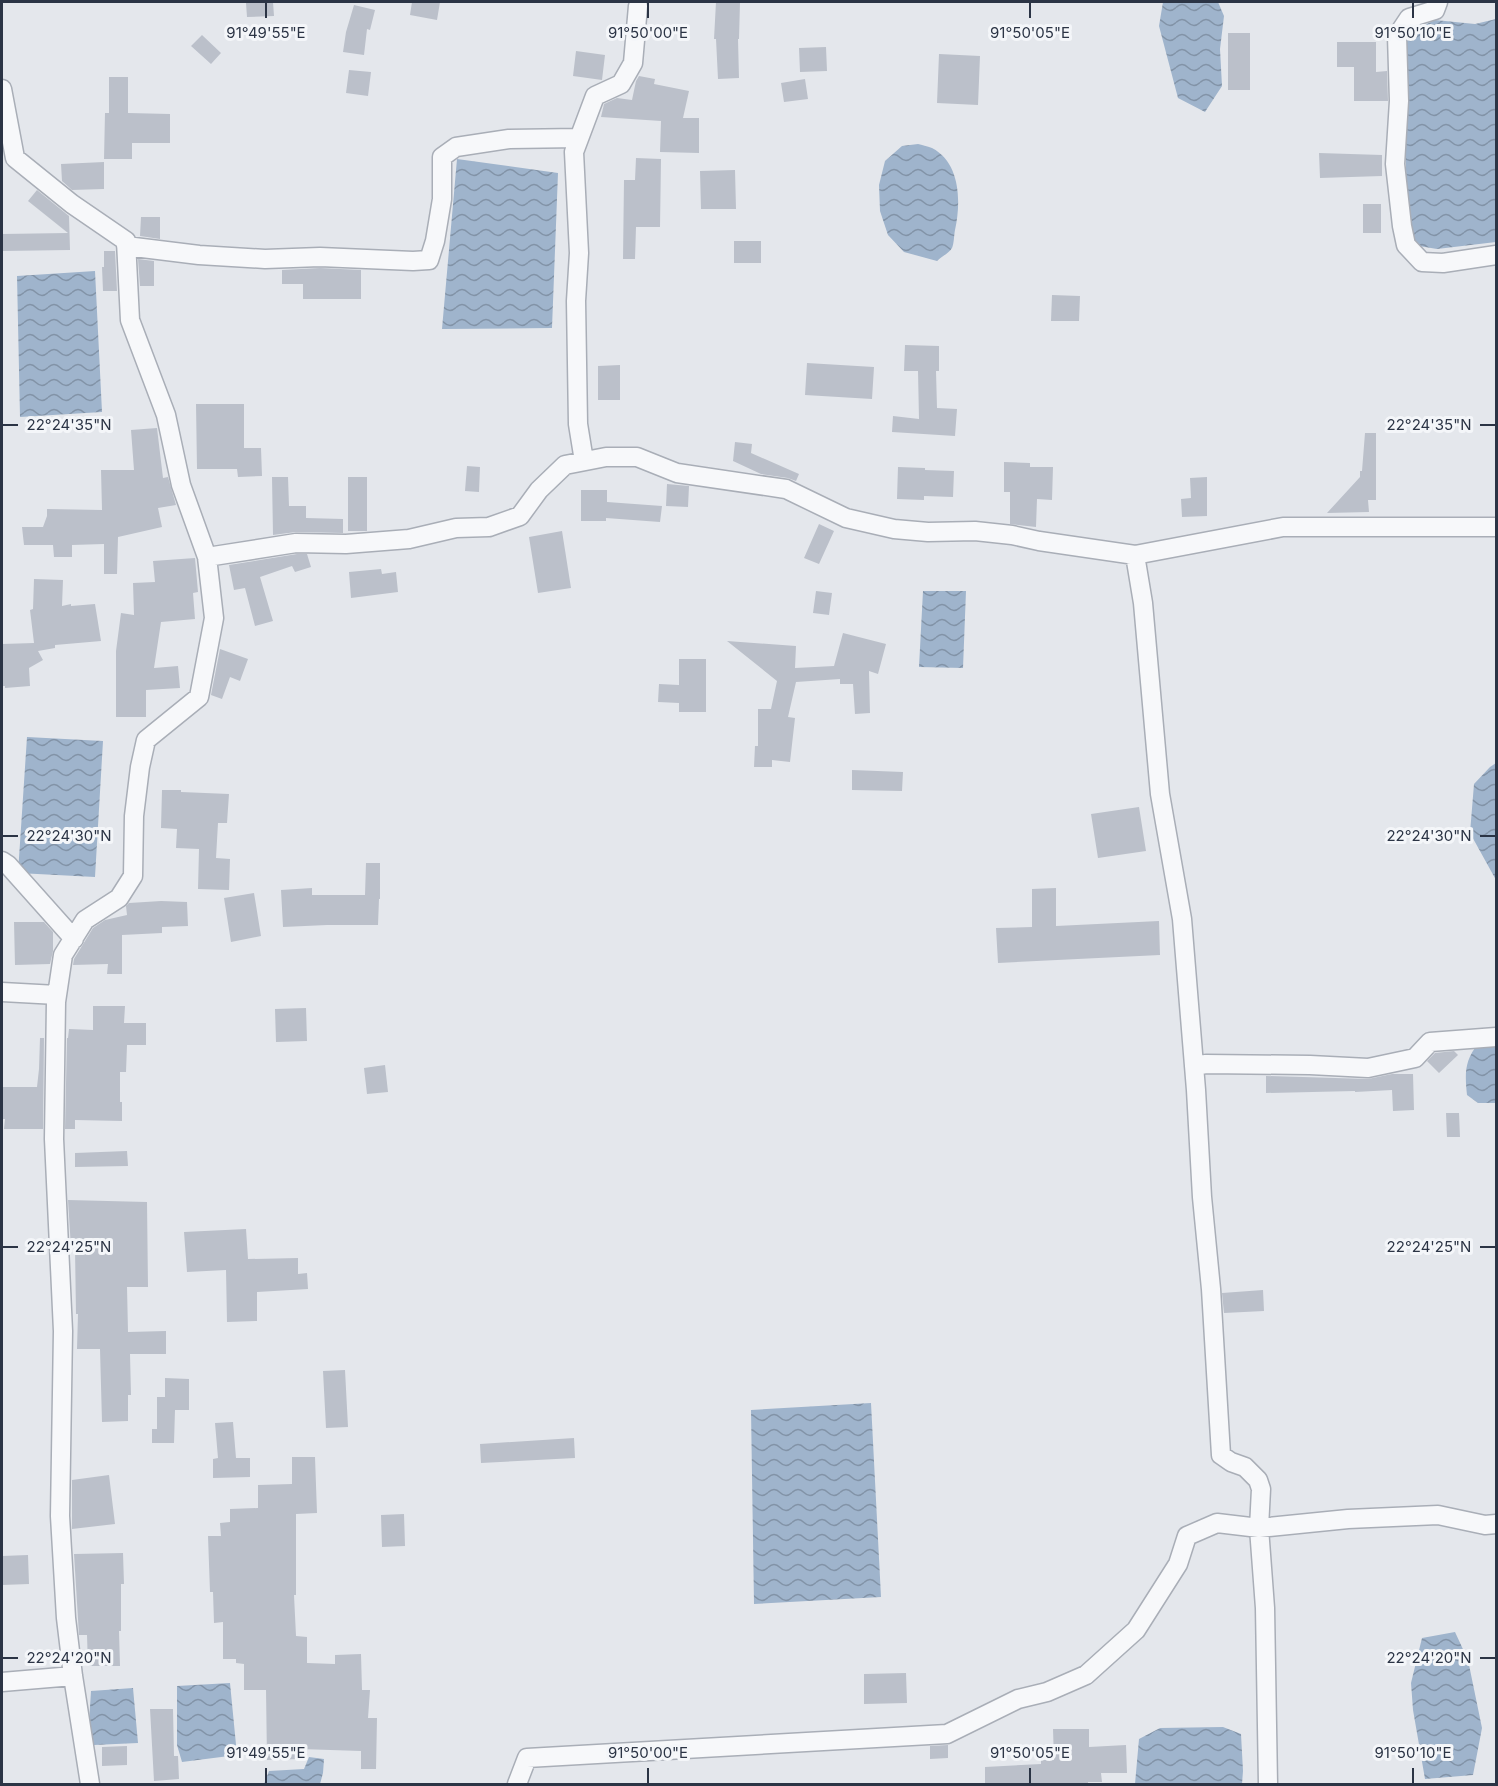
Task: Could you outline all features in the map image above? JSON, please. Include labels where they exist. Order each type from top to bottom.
[{"type":"street","points":[[1438,2],[1435,10],[1409,18],[1397,36],[1398,101],[1395,164],[1406,245],[1422,262],[1443,263],[1497,255]]},
{"type":"street","points":[[584,461],[578,424],[576,301],[579,253],[574,152],[595,96],[621,84],[633,63],[638,6]]},
{"type":"street","points":[[2,89],[15,158],[72,204],[126,241],[130,320],[165,415],[181,485],[207,557],[214,618],[199,697],[146,740],[134,816],[133,876],[119,898],[85,920],[63,955],[57,995],[54,1139],[63,1331],[60,1516],[66,1618],[90,1785]]},
{"type":"street","points":[[126,246],[199,255],[265,259],[320,256],[429,260],[435,241],[442,199],[442,157],[456,147],[509,139],[579,138]]},
{"type":"street","points":[[207,557],[296,543],[346,544],[409,539],[456,528],[489,527],[520,516],[539,490],[565,465],[606,457],[637,457],[677,473],[786,489],[846,518],[894,529],[928,532],[975,531],[1135,555],[1283,527],[1497,527]]},
{"type":"street","points":[[1135,555],[1143,603],[1160,794],[1182,919],[1197,1090],[1202,1197],[1211,1289],[1221,1455],[1245,1467],[1258,1480],[1261,1489],[1259,1528],[1265,1608],[1268,1785]]},
{"type":"street","points":[[2,861],[16,873],[74,939]]},
{"type":"street","points":[[2,992],[57,995]]},
{"type":"street","points":[[1194,1066],[1310,1065],[1368,1068],[1415,1058],[1430,1042],[1497,1037]]},
{"type":"street","points":[[517,1785],[527,1758],[947,1734],[1018,1699],[1047,1692],[1086,1675],[1136,1630],[1178,1564],[1187,1536],[1217,1523],[1259,1528],[1348,1519],[1438,1515],[1485,1525],[1497,1524]]},
{"type":"street","points":[[2,1682],[73,1676]]},
{"type":"water","points":[[1163,2],[1218,2],[1224,16],[1220,49],[1222,86],[1205,112],[1178,98],[1159,26]]},
{"type":"water","points":[[1496,19],[1496,242],[1437,249],[1413,245],[1408,211],[1401,64],[1405,34],[1435,20],[1475,24]]},
{"type":"water","points":[[918,144],[932,148],[942,155],[954,173],[957,185],[958,208],[953,246],[937,261],[904,252],[888,235],[880,211],[879,185],[885,161],[902,146]]},
{"type":"water","points":[[457,159],[558,173],[552,328],[442,329]]},
{"type":"water","points":[[95,271],[102,412],[20,417],[17,276]]},
{"type":"water","points":[[923,591],[966,591],[963,668],[919,667]]},
{"type":"water","points":[[27,737],[103,741],[95,877],[18,873]]},
{"type":"water","points":[[1496,763],[1496,880],[1470,833],[1474,784]]},
{"type":"water","points":[[1496,1043],[1496,1103],[1478,1103],[1467,1095],[1468,1062],[1478,1044]]},
{"type":"water","points":[[871,1403],[881,1597],[754,1604],[751,1410]]},
{"type":"water","points":[[1455,1632],[1468,1660],[1482,1728],[1473,1775],[1425,1779],[1413,1710],[1411,1683],[1422,1638]]},
{"type":"water","points":[[230,1683],[237,1755],[182,1762],[177,1745],[177,1686]]},
{"type":"water","points":[[133,1688],[138,1743],[94,1745],[89,1723],[91,1691]]},
{"type":"water","points":[[1223,1727],[1241,1734],[1242,1784],[1135,1784],[1139,1739],[1160,1728]]},
{"type":"water","points":[[309,1757],[324,1759],[320,1784],[264,1784],[269,1771],[304,1769]]},
{"type":"building","points":[[273,2],[274,16],[247,17],[246,3]]},
{"type":"building","points":[[412,2],[440,2],[437,20],[410,15]]},
{"type":"building","points":[[716,2],[740,2],[739,78],[718,79],[716,39],[714,39]]},
{"type":"building","points":[[354,5],[375,10],[370,30],[367,29],[364,55],[343,52]]},
{"type":"building","points":[[1228,33],[1250,33],[1250,90],[1228,90]]},
{"type":"building","points":[[202,35],[221,53],[211,64],[191,46]]},
{"type":"building","points":[[1337,42],[1376,42],[1376,72],[1387,71],[1388,101],[1354,101],[1354,67],[1337,67]]},
{"type":"building","points":[[826,47],[827,71],[800,72],[799,48]]},
{"type":"building","points":[[576,51],[605,55],[602,80],[573,76]]},
{"type":"building","points":[[939,54],[980,56],[978,105],[937,103]]},
{"type":"building","points":[[349,70],[371,72],[368,96],[346,93]]},
{"type":"building","points":[[639,76],[655,79],[654,84],[689,91],[683,118],[699,118],[699,153],[660,152],[661,121],[601,117],[604,104],[617,98],[632,100]]},
{"type":"building","points":[[109,77],[128,77],[128,113],[170,114],[170,143],[132,143],[132,159],[104,159],[105,113],[109,113]]},
{"type":"building","points":[[805,79],[808,99],[784,102],[781,83]]},
{"type":"building","points":[[1319,153],[1382,155],[1382,176],[1320,178]]},
{"type":"building","points":[[636,158],[661,159],[660,227],[636,227],[635,259],[623,259],[624,180],[635,180]]},
{"type":"building","points":[[104,162],[104,189],[72,190],[62,181],[61,164]]},
{"type":"building","points":[[735,170],[736,209],[701,209],[700,171]]},
{"type":"building","points":[[37,190],[69,216],[70,250],[2,251],[2,234],[68,233],[28,201]]},
{"type":"building","points":[[1363,204],[1381,204],[1381,233],[1363,233]]},
{"type":"building","points":[[141,217],[160,217],[160,239],[140,236]]},
{"type":"building","points":[[734,241],[761,241],[761,263],[734,263]]},
{"type":"building","points":[[104,251],[115,251],[117,291],[103,291]]},
{"type":"building","points":[[138,259],[154,261],[154,286],[140,286]]},
{"type":"building","points":[[320,268],[361,270],[361,299],[303,299],[303,284],[282,284],[282,270]]},
{"type":"building","points":[[1052,295],[1080,296],[1079,321],[1051,321]]},
{"type":"building","points":[[905,345],[939,346],[939,371],[936,371],[937,408],[957,409],[955,436],[892,432],[893,416],[919,419],[918,371],[904,371]]},
{"type":"building","points":[[807,363],[874,367],[872,399],[805,395]]},
{"type":"building","points":[[620,365],[620,400],[598,400],[598,366]]},
{"type":"building","points":[[196,404],[244,404],[244,448],[261,448],[262,476],[238,477],[237,469],[197,469]]},
{"type":"building","points":[[157,428],[163,478],[168,477],[176,505],[158,508],[162,527],[118,537],[117,574],[104,574],[104,544],[72,545],[72,557],[54,557],[53,545],[24,545],[22,527],[43,527],[47,509],[102,510],[101,470],[134,470],[131,430]]},
{"type":"building","points":[[1365,433],[1376,433],[1376,500],[1368,500],[1369,512],[1327,513],[1360,477]]},
{"type":"building","points":[[735,442],[752,444],[751,453],[799,474],[796,481],[761,474],[733,461]]},
{"type":"building","points":[[1004,462],[1030,463],[1030,467],[1053,467],[1052,500],[1037,499],[1036,527],[1010,524],[1010,492],[1004,492]]},
{"type":"building","points":[[467,466],[480,467],[479,492],[465,491]]},
{"type":"building","points":[[898,467],[954,471],[953,497],[924,496],[924,500],[897,499]]},
{"type":"building","points":[[272,477],[288,477],[289,506],[306,506],[306,518],[343,519],[343,533],[296,532],[273,535]]},
{"type":"building","points":[[348,477],[367,477],[367,531],[348,531]]},
{"type":"building","points":[[1207,477],[1207,516],[1182,517],[1181,499],[1191,498],[1190,478]]},
{"type":"building","points":[[667,484],[689,486],[688,507],[666,506]]},
{"type":"building","points":[[581,490],[607,490],[607,502],[662,506],[660,522],[606,518],[606,521],[581,521]]},
{"type":"building","points":[[819,524],[834,531],[819,564],[804,558]]},
{"type":"building","points":[[562,531],[571,588],[538,593],[529,537]]},
{"type":"building","points":[[307,554],[311,567],[295,572],[292,566],[260,577],[273,621],[255,626],[245,588],[234,590],[229,565]]},
{"type":"building","points":[[195,558],[198,592],[193,593],[195,619],[161,622],[154,668],[178,666],[180,688],[146,690],[146,717],[116,717],[116,651],[121,613],[134,615],[133,583],[155,582],[153,561]]},
{"type":"building","points":[[381,569],[382,574],[396,572],[398,592],[351,598],[349,572]]},
{"type":"building","points":[[34,579],[63,580],[62,606],[95,604],[101,641],[55,645],[55,648],[38,651],[43,660],[29,668],[30,686],[5,688],[2,686],[2,644],[34,643],[30,610],[33,609]]},
{"type":"building","points":[[816,591],[832,593],[829,615],[813,613]]},
{"type":"building","points":[[843,633],[886,644],[878,674],[869,671],[870,713],[855,714],[853,684],[840,684],[840,679],[796,682],[788,717],[795,718],[790,762],[772,760],[772,767],[754,767],[755,746],[758,746],[758,709],[771,709],[777,681],[727,641],[796,646],[795,668],[834,666]]},
{"type":"building","points":[[220,649],[248,659],[240,681],[230,677],[222,699],[211,695]]},
{"type":"building","points":[[679,659],[706,659],[706,712],[679,712],[679,703],[658,702],[659,684],[679,685]]},
{"type":"building","points":[[852,770],[903,772],[902,791],[852,790]]},
{"type":"building","points":[[162,790],[229,794],[227,823],[218,823],[216,858],[230,859],[229,890],[198,889],[199,849],[176,848],[177,829],[161,828]]},
{"type":"building","points":[[1139,807],[1146,851],[1098,858],[1091,814]]},
{"type":"building","points":[[366,863],[380,863],[378,925],[283,927],[281,890],[312,888],[312,895],[365,895]]},
{"type":"building","points":[[1056,888],[1056,926],[1159,921],[1160,955],[998,963],[996,928],[1032,927],[1032,889]]},
{"type":"building","points":[[254,893],[261,936],[231,942],[224,898]]},
{"type":"building","points":[[187,902],[188,926],[162,927],[162,933],[122,935],[122,974],[107,974],[108,964],[73,965],[74,959],[93,928],[105,920],[127,915],[126,906],[129,903]]},
{"type":"building","points":[[14,922],[44,922],[53,932],[50,964],[15,965]]},
{"type":"building","points":[[93,1006],[125,1006],[124,1023],[146,1023],[146,1045],[127,1045],[126,1072],[120,1072],[122,1121],[75,1120],[75,1129],[65,1129],[69,1029],[93,1030]]},
{"type":"building","points":[[306,1008],[307,1041],[276,1042],[275,1009]]},
{"type":"building","points":[[40,1038],[44,1038],[43,1129],[4,1129],[2,1087],[37,1087]]},
{"type":"building","points":[[1454,1051],[1458,1055],[1439,1073],[1427,1061],[1435,1053]]},
{"type":"building","points":[[385,1065],[388,1092],[367,1094],[364,1068]]},
{"type":"building","points":[[1392,1074],[1413,1074],[1414,1110],[1393,1111],[1392,1090],[1266,1093],[1266,1076],[1368,1079]]},
{"type":"building","points":[[1446,1113],[1459,1113],[1460,1137],[1447,1137]]},
{"type":"building","points":[[127,1151],[128,1166],[75,1167],[75,1153]]},
{"type":"building","points":[[68,1200],[147,1202],[148,1287],[127,1287],[128,1332],[166,1331],[166,1354],[130,1354],[131,1395],[128,1395],[128,1421],[102,1422],[100,1349],[77,1349],[75,1248],[71,1248]]},
{"type":"building","points":[[246,1229],[248,1259],[298,1258],[298,1274],[307,1273],[308,1289],[257,1292],[257,1321],[227,1322],[226,1270],[187,1272],[184,1232]]},
{"type":"building","points":[[1263,1290],[1264,1311],[1224,1313],[1222,1293]]},
{"type":"building","points":[[345,1370],[348,1427],[326,1428],[323,1371]]},
{"type":"building","points":[[165,1378],[189,1379],[189,1410],[175,1410],[174,1443],[152,1443],[152,1429],[157,1429],[157,1397],[165,1397]]},
{"type":"building","points":[[233,1422],[236,1458],[250,1458],[250,1477],[213,1478],[213,1459],[218,1458],[215,1423]]},
{"type":"building","points":[[574,1438],[575,1458],[481,1463],[480,1444]]},
{"type":"building","points":[[292,1457],[315,1457],[317,1513],[296,1514],[296,1595],[294,1595],[296,1636],[307,1637],[307,1663],[335,1664],[335,1655],[361,1654],[362,1690],[370,1690],[368,1718],[377,1718],[376,1769],[361,1769],[361,1751],[300,1749],[300,1759],[267,1760],[266,1690],[244,1690],[244,1664],[236,1663],[236,1659],[223,1659],[223,1622],[214,1623],[213,1592],[210,1592],[208,1536],[221,1536],[220,1523],[230,1522],[230,1509],[258,1508],[258,1485],[292,1484]]},
{"type":"building","points":[[109,1475],[115,1524],[72,1529],[72,1480]]},
{"type":"building","points":[[404,1514],[405,1546],[382,1547],[381,1515]]},
{"type":"building","points":[[123,1553],[124,1584],[121,1584],[121,1631],[119,1631],[120,1666],[88,1666],[87,1635],[79,1635],[74,1554]]},
{"type":"building","points":[[28,1555],[29,1584],[2,1585],[2,1556]]},
{"type":"building","points":[[906,1673],[907,1703],[864,1704],[864,1674]]},
{"type":"building","points":[[150,1709],[173,1709],[174,1756],[178,1756],[179,1779],[154,1781]]},
{"type":"building","points":[[1053,1729],[1089,1729],[1089,1747],[1126,1745],[1127,1773],[1101,1773],[1102,1782],[1088,1782],[1088,1785],[985,1783],[985,1767],[1041,1764],[1041,1760],[1054,1760]]},
{"type":"building","points":[[948,1745],[948,1758],[930,1759],[930,1746]]},
{"type":"building","points":[[127,1746],[127,1765],[102,1766],[102,1747]]}]
